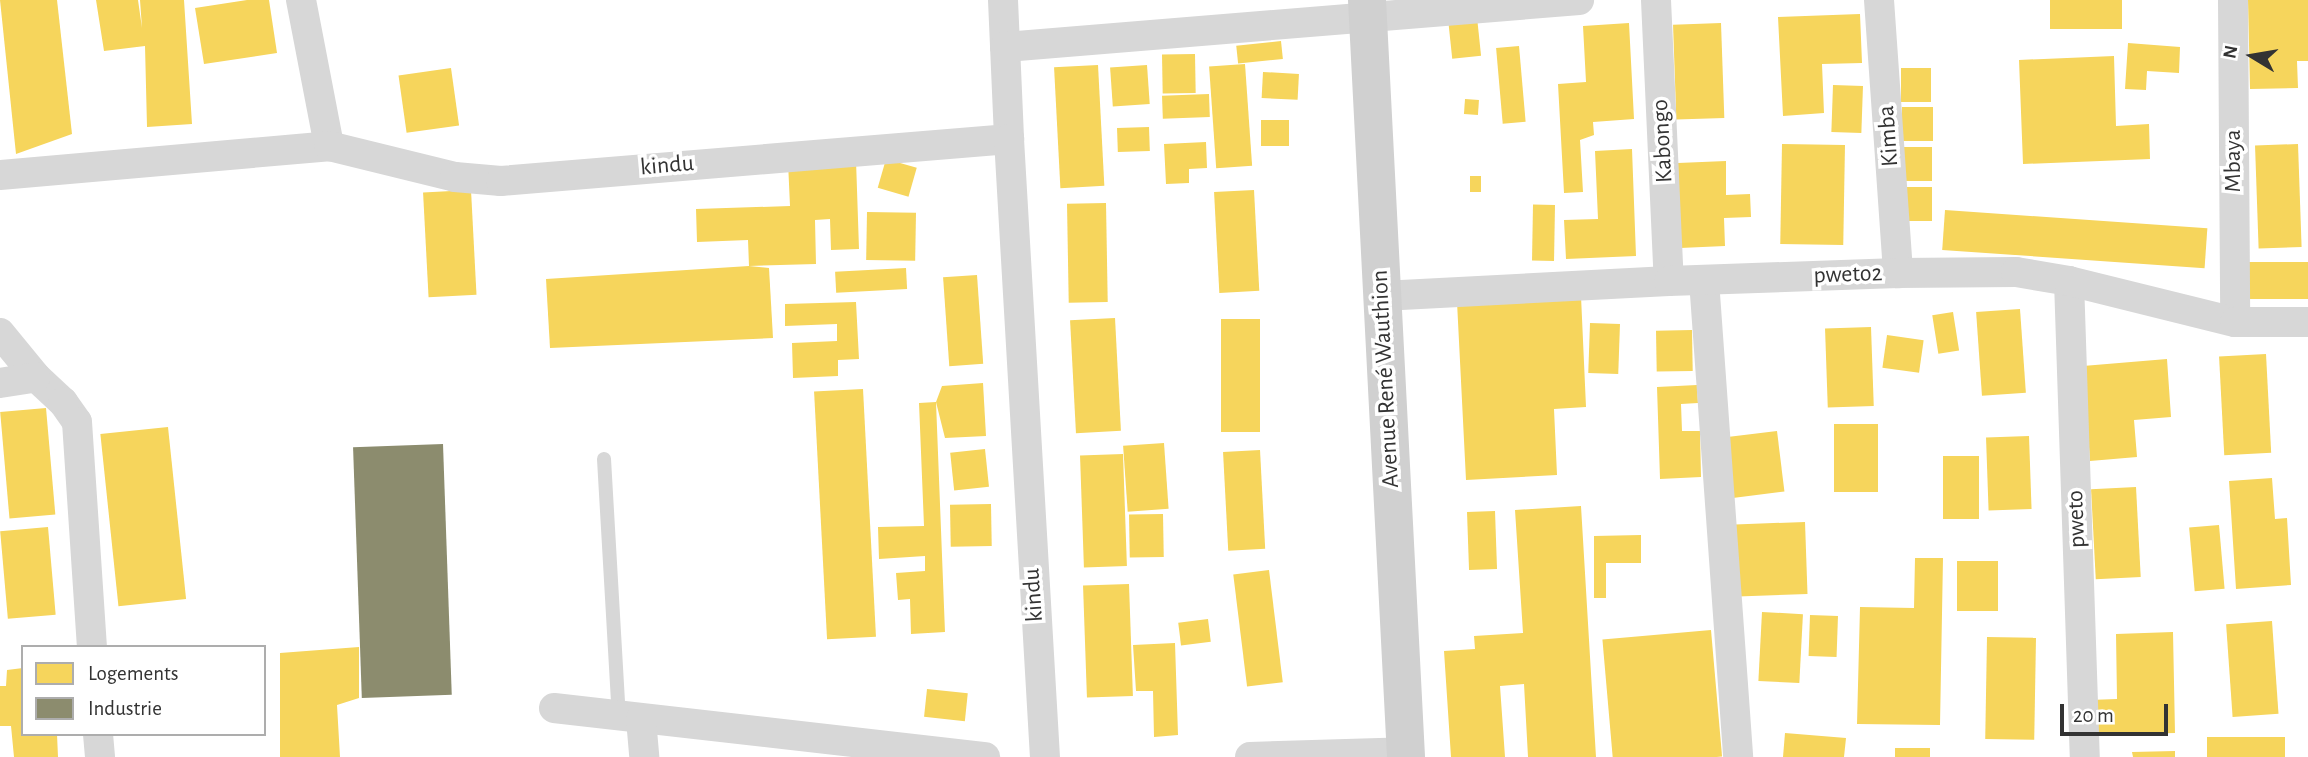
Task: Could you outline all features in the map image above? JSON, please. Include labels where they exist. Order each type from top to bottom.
[{"type":"street","points":[[301,0],[329,146]]},
{"type":"street","name":"kindu","points":[[1003,0],[1045,757]]},
{"type":"street","points":[[1005,47],[1368,8],[1578,0]]},
{"type":"street","name":"Kabongo","points":[[1656,0],[1669,281]]},
{"type":"street","name":"Kimba","points":[[1879,0],[1898,273]]},
{"type":"street","name":"Mbaya","points":[[2233,0],[2235,322]]},
{"type":"street","name":"Avenue René Wauthion","points":[[1368,8],[1405,755]]},
{"type":"street","name":"kindu","points":[[0,175],[329,146],[455,177],[501,181],[1009,139]]},
{"type":"street","name":"pweto2","points":[[1382,296],[1669,281],[2016,272],[2069,281],[2235,322],[2308,322]]},
{"type":"street","points":[[1704,280],[1738,757]]},
{"type":"street","name":"pweto","points":[[2069,281],[2085,757]]},
{"type":"street","points":[[0,332],[36,377],[63,401],[76,422],[92,645]]},
{"type":"street","points":[[0,383],[36,377]]},
{"type":"street","points":[[554,708],[985,757]]},
{"type":"street","points":[[630,717],[643,757]]},
{"type":"street","points":[[98,736],[100,757]]},
{"type":"street","points":[[1250,757],[1405,755]]},
{"type":"lane","points":[[604,459],[630,717]]},
{"type":"building: Logements","points":[[0,0],[57,0],[72,134],[16,154]]},
{"type":"building: Logements","points":[[96,0],[138,0],[142,28],[140,0],[184,0],[192,124],[147,127],[145,46],[104,51]]},
{"type":"building: Logements","points":[[247,0],[269,0],[277,53],[204,64],[195,8]]},
{"type":"building: Logements","points":[[2050,0],[2122,0],[2122,29],[2050,29]]},
{"type":"building: Logements","points":[[2248,0],[2308,0],[2308,61],[2297,61],[2298,88],[2250,89]]},
{"type":"building: Logements","points":[[1860,14],[1862,63],[1822,64],[1824,113],[1783,116],[1778,17]]},
{"type":"building: Logements","points":[[1477,17],[1481,56],[1452,59],[1448,20]]},
{"type":"building: Logements","points":[[1629,23],[1634,119],[1593,122],[1594,135],[1580,140],[1583,192],[1564,193],[1558,84],[1586,82],[1583,26]]},
{"type":"building: Logements","points":[[1721,23],[1724,118],[1676,120],[1673,25]]},
{"type":"building: Logements","points":[[1281,41],[1283,59],[1238,64],[1236,46]]},
{"type":"building: Logements","points":[[2128,43],[2180,47],[2179,73],[2147,71],[2146,90],[2125,89]]},
{"type":"building: Logements","points":[[1519,46],[1526,122],[1503,124],[1496,48]]},
{"type":"building: Logements","points":[[1195,54],[1196,93],[1163,94],[1162,55]]},
{"type":"building: Logements","points":[[2114,56],[2116,126],[2149,124],[2150,159],[2023,164],[2019,60]]},
{"type":"building: Logements","points":[[1245,64],[1252,166],[1216,168],[1209,67]]},
{"type":"building: Logements","points":[[1098,65],[1104,186],[1060,188],[1054,67]]},
{"type":"building: Logements","points":[[1147,65],[1150,104],[1113,106],[1110,68]]},
{"type":"building: Logements","points":[[451,68],[459,125],[407,133],[399,75]]},
{"type":"building: Logements","points":[[1901,68],[1931,68],[1931,102],[1901,102]]},
{"type":"building: Logements","points":[[1263,72],[1299,74],[1298,100],[1262,98]]},
{"type":"building: Logements","points":[[1833,85],[1863,86],[1861,133],[1831,132]]},
{"type":"building: Logements","points":[[1209,94],[1210,117],[1163,119],[1162,96]]},
{"type":"building: Logements","points":[[1465,99],[1479,100],[1478,115],[1464,114]]},
{"type":"building: Logements","points":[[1902,107],[1933,107],[1933,141],[1902,141]]},
{"type":"building: Logements","points":[[1261,120],[1289,120],[1289,146],[1261,146]]},
{"type":"building: Logements","points":[[1149,127],[1150,151],[1118,152],[1117,128]]},
{"type":"building: Logements","points":[[1206,142],[1207,168],[1189,169],[1189,183],[1166,184],[1164,144]]},
{"type":"building: Logements","points":[[1782,144],[1845,145],[1843,245],[1780,244]]},
{"type":"building: Logements","points":[[2298,144],[2302,247],[2259,248],[2255,146]]},
{"type":"building: Logements","points":[[1902,147],[1932,147],[1932,181],[1902,181]]},
{"type":"building: Logements","points":[[1632,149],[1636,256],[1566,259],[1564,220],[1598,219],[1595,151]]},
{"type":"building: Logements","points":[[886,159],[917,168],[908,197],[878,188]]},
{"type":"building: Logements","points":[[856,160],[859,249],[831,250],[830,219],[815,220],[816,264],[749,266],[748,240],[697,242],[696,209],[790,206],[788,162]]},
{"type":"building: Logements","points":[[1726,161],[1726,195],[1750,194],[1751,217],[1724,218],[1725,246],[1680,248],[1678,163]]},
{"type":"building: Logements","points":[[1470,176],[1481,176],[1481,192],[1470,192]]},
{"type":"building: Logements","points":[[1902,187],[1932,187],[1932,221],[1902,221]]},
{"type":"building: Logements","points":[[471,190],[476,295],[429,297],[423,193]]},
{"type":"building: Logements","points":[[1254,190],[1259,291],[1219,293],[1214,192]]},
{"type":"building: Logements","points":[[1106,203],[1108,302],[1069,303],[1067,204]]},
{"type":"building: Logements","points":[[1533,205],[1555,205],[1554,261],[1532,261]]},
{"type":"building: Logements","points":[[1945,210],[2207,228],[2205,268],[1942,250]]},
{"type":"building: Logements","points":[[867,212],[916,213],[915,261],[866,260]]},
{"type":"building: Logements","points":[[2241,262],[2308,262],[2308,299],[2241,299]]},
{"type":"building: Logements","points":[[749,266],[769,268],[773,338],[550,348],[546,279]]},
{"type":"building: Logements","points":[[906,268],[907,289],[836,293],[835,272]]},
{"type":"building: Logements","points":[[977,275],[983,364],[949,366],[943,277]]},
{"type":"building: Logements","points":[[1581,296],[1586,407],[1554,409],[1557,475],[1466,480],[1457,302]]},
{"type":"building: Logements","points":[[856,302],[859,359],[838,360],[838,376],[793,378],[792,343],[837,341],[837,324],[785,326],[785,304]]},
{"type":"building: Logements","points":[[2020,309],[2026,393],[1982,396],[1976,312]]},
{"type":"building: Logements","points":[[1953,312],[1959,351],[1938,354],[1932,315]]},
{"type":"building: Logements","points":[[1115,318],[1121,431],[1076,433],[1070,320]]},
{"type":"building: Logements","points":[[1221,319],[1260,319],[1260,432],[1221,432]]},
{"type":"building: Logements","points":[[1590,323],[1620,324],[1618,374],[1588,373]]},
{"type":"building: Logements","points":[[1871,327],[1874,406],[1828,408],[1825,329]]},
{"type":"building: Logements","points":[[1692,330],[1693,371],[1657,372],[1656,331]]},
{"type":"building: Logements","points":[[1887,335],[1924,340],[1919,373],[1882,368]]},
{"type":"building: Logements","points":[[2266,354],[2271,453],[2224,455],[2219,356]]},
{"type":"building: Logements","points":[[2167,359],[2171,417],[2134,420],[2137,457],[2090,461],[2083,366]]},
{"type":"building: Logements","points":[[983,383],[986,436],[945,438],[936,402],[942,386]]},
{"type":"building: Logements","points":[[1697,385],[1698,403],[1681,404],[1682,431],[1700,431],[1701,477],[1660,479],[1657,387]]},
{"type":"building: Logements","points":[[863,389],[876,637],[827,639],[814,392]]},
{"type":"building: Logements","points":[[936,402],[945,632],[911,634],[910,599],[898,600],[896,573],[925,571],[925,556],[879,559],[878,527],[924,526],[919,403]]},
{"type":"building: Logements","points":[[46,408],[55,515],[10,519],[0,412]]},
{"type":"building: Logements","points":[[1834,424],[1878,424],[1878,492],[1834,492]]},
{"type":"building: Logements","points":[[168,427],[186,599],[118,606],[100,434]]},
{"type":"building: Logements","points":[[1777,431],[1784,492],[1731,498],[1723,438]]},
{"type":"building: Logements","points":[[2029,436],[2032,509],[1989,510],[1986,438]]},
{"type":"building: Logements","points":[[1164,443],[1169,509],[1128,512],[1123,446]]},
{"type":"building: Logements","points":[[985,449],[989,487],[954,490],[950,453]]},
{"type":"building: Logements","points":[[1260,450],[1265,549],[1228,551],[1223,452]]},
{"type":"building: Logements","points":[[1123,454],[1127,566],[1084,567],[1080,456]]},
{"type":"building: Logements","points":[[1943,456],[1979,456],[1979,519],[1943,519]]},
{"type":"building: Logements","points":[[2272,478],[2275,519],[2287,518],[2291,585],[2236,589],[2229,481]]},
{"type":"building: Logements","points":[[2136,487],[2141,577],[2096,579],[2091,489]]},
{"type":"building: Logements","points":[[991,504],[992,546],[951,547],[950,505]]},
{"type":"building: Logements","points":[[1581,506],[1596,757],[1528,757],[1524,684],[1500,686],[1505,757],[1451,757],[1444,651],[1475,649],[1474,636],[1523,633],[1515,510]]},
{"type":"building: Logements","points":[[1495,511],[1497,569],[1469,570],[1467,512]]},
{"type":"building: Logements","points":[[1163,514],[1164,557],[1130,558],[1129,515]]},
{"type":"building: Logements","points":[[1805,522],[1808,594],[1738,596],[1735,524]]},
{"type":"building: Logements","points":[[2219,525],[2225,589],[2195,591],[2189,528]]},
{"type":"building: Logements","points":[[48,527],[56,615],[8,619],[0,531]]},
{"type":"building: Logements","points":[[1641,535],[1641,563],[1606,563],[1606,598],[1594,598],[1594,536]]},
{"type":"building: Logements","points":[[1915,558],[1943,558],[1940,725],[1857,724],[1860,607],[1914,608]]},
{"type":"building: Logements","points":[[1957,561],[1998,561],[1998,611],[1957,611]]},
{"type":"building: Logements","points":[[1269,570],[1283,682],[1247,687],[1233,574]]},
{"type":"building: Logements","points":[[1129,584],[1133,696],[1087,698],[1083,586]]},
{"type":"building: Logements","points":[[1762,612],[1803,614],[1799,683],[1758,681]]},
{"type":"building: Logements","points":[[1810,615],[1838,616],[1837,657],[1809,656]]},
{"type":"building: Logements","points":[[1208,619],[1211,642],[1181,645],[1178,623]]},
{"type":"building: Logements","points":[[2272,621],[2278,714],[2233,717],[2226,624]]},
{"type":"building: Logements","points":[[1711,630],[1722,757],[1613,757],[1602,639]]},
{"type":"building: Logements","points":[[2173,632],[2175,733],[2090,735],[2089,700],[2117,699],[2116,634]]},
{"type":"building: Logements","points":[[1987,637],[2036,638],[2034,740],[1985,739]]},
{"type":"building: Logements","points":[[1175,643],[1178,735],[1154,737],[1153,691],[1136,691],[1133,645]]},
{"type":"building: Logements","points":[[359,647],[359,698],[337,705],[340,757],[280,757],[280,653]]},
{"type":"building: Logements","points":[[21,668],[21,736],[57,736],[58,757],[14,757],[11,726],[0,726],[0,686],[6,686],[7,670]]},
{"type":"building: Logements","points":[[927,689],[968,693],[965,721],[924,717]]},
{"type":"building: Logements","points":[[1785,733],[1846,738],[1844,757],[1783,757]]},
{"type":"building: Logements","points":[[2207,737],[2285,737],[2285,757],[2207,757]]},
{"type":"building: Logements","points":[[1895,748],[1930,748],[1930,757],[1895,757]]},
{"type":"building: Logements","points":[[2175,751],[2175,757],[2133,757],[2132,752]]},
{"type":"building: Industrie","points":[[443,444],[452,695],[362,698],[353,447]]}]
